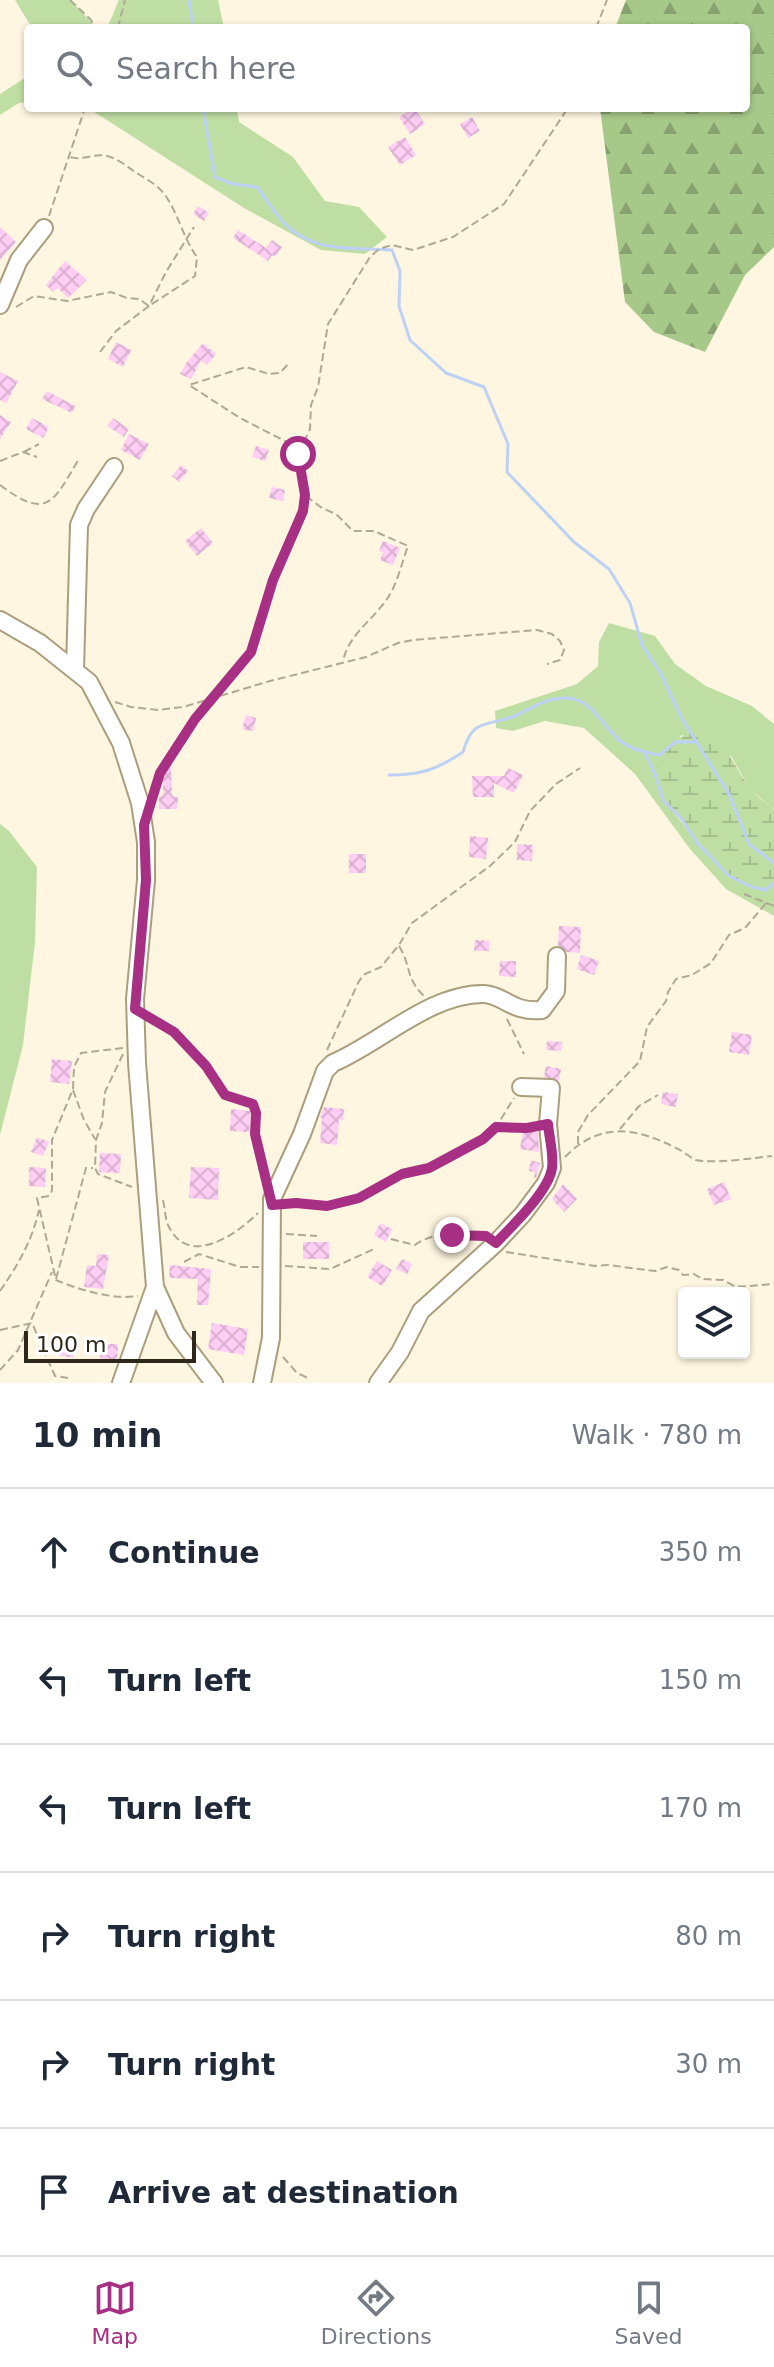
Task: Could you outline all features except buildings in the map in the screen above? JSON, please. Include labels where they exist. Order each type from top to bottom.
[{"type":"street","points":[[4,308],[19,260],[44,228]]},
{"type":"street","points":[[75,669],[79,525],[114,467]]},
{"type":"street","points":[[0,620],[40,643],[89,682],[121,743],[140,803],[145,833],[146,880],[135,1009],[155,1287],[176,1333],[214,1383]]},
{"type":"street","points":[[262,1383],[270,1346],[272,1202],[325,1071],[333,1063],[435,1006],[466,996],[487,994],[526,1012],[542,1010],[556,991],[557,956]]},
{"type":"street","points":[[378,1383],[400,1352],[421,1311],[493,1246],[546,1183],[552,1168],[548,1124],[551,1088],[521,1087]]},
{"type":"street","points":[[121,1383],[155,1287]]},
{"type":"path","points":[[70,0],[93,24]]},
{"type":"path","points":[[119,24],[125,0]]},
{"type":"path","points":[[598,24],[607,0]]},
{"type":"path","points":[[44,228],[84,112]]},
{"type":"path","points":[[298,454],[310,429],[311,405],[318,387],[328,324],[370,257],[379,249],[392,245],[413,250],[453,237],[504,204],[565,112]]},
{"type":"path","points":[[70,157],[106,156],[156,185],[170,204],[183,229],[185,241],[197,257],[195,276],[116,331],[100,352]]},
{"type":"path","points":[[149,306],[194,227]]},
{"type":"path","points":[[4,308],[34,296],[67,301],[111,292],[139,299],[149,306]]},
{"type":"path","points":[[154,797],[160,773],[195,719],[251,652],[273,580],[300,521],[305,495],[298,454],[285,441],[240,418],[189,385],[246,367],[269,374],[280,373],[290,362]]},
{"type":"path","points":[[0,461],[39,444]]},
{"type":"path","points":[[23,452],[37,457]]},
{"type":"path","points":[[0,485],[29,504],[44,503],[58,492],[79,459]]},
{"type":"path","points":[[305,495],[336,514],[353,531],[374,531],[408,546],[388,598],[357,631],[343,662]]},
{"type":"path","points":[[98,696],[131,707],[158,710],[183,707],[366,657],[398,643],[537,630],[552,634],[564,650],[560,660],[547,664]]},
{"type":"path","points":[[325,1071],[329,1042],[353,989],[365,974],[381,967],[412,923],[478,877],[507,850],[515,842],[530,811],[556,784],[580,768]]},
{"type":"path","points":[[744,894],[774,906]]},
{"type":"path","points":[[578,1144],[578,1132],[588,1115],[640,1061],[647,1027],[666,1001],[676,979],[692,975],[711,963],[729,935],[745,928],[767,902]]},
{"type":"path","points":[[399,945],[406,956],[410,984],[435,1006]]},
{"type":"path","points":[[135,1009],[174,1032],[206,1066],[225,1095],[253,1104],[255,1134],[272,1202]]},
{"type":"path","points":[[506,1017],[524,1054]]},
{"type":"path","points":[[155,1287],[142,1295],[126,1298],[76,1288],[56,1280],[53,1271],[37,1198],[49,1196],[52,1191],[52,1140],[73,1089],[74,1067],[81,1053],[125,1048],[105,1092],[102,1123],[96,1140],[95,1168],[98,1174],[147,1193],[155,1190],[161,1193],[168,1225],[176,1237],[198,1245],[226,1239],[240,1231],[272,1202],[327,1206],[359,1198],[402,1174],[429,1168],[483,1139],[496,1127],[521,1087]]},
{"type":"path","points":[[73,1089],[84,1120],[96,1140]]},
{"type":"path","points":[[620,1130],[639,1106],[658,1095]]},
{"type":"path","points":[[496,1127],[527,1128],[548,1124]]},
{"type":"path","points":[[552,1168],[578,1144],[598,1133],[620,1130],[679,1149],[696,1160],[744,1160],[772,1156]]},
{"type":"path","points":[[56,1280],[86,1168],[95,1168]]},
{"type":"path","points":[[0,1291],[25,1253],[39,1208]]},
{"type":"path","points":[[391,1239],[415,1245],[426,1237],[461,1233],[486,1236],[493,1246],[521,1256],[655,1271],[667,1267],[679,1270],[683,1275],[723,1280],[736,1287],[774,1284]]},
{"type":"path","points":[[273,1234],[317,1236]]},
{"type":"path","points":[[0,1370],[18,1350],[53,1271]]},
{"type":"path","points":[[0,1330],[32,1323]]},
{"type":"path","points":[[32,1323],[55,1376],[68,1378]]},
{"type":"path","points":[[270,1346],[297,1373],[310,1379]]},
{"type":"green space","points":[[15,0],[71,0],[92,24],[30,24]]},
{"type":"green space","points":[[119,0],[218,0],[223,24],[109,24]]},
{"type":"green space","points":[[626,0],[774,0],[774,247],[745,275],[705,352],[654,332],[625,302],[601,112],[750,112],[750,24],[617,24]]},
{"type":"green space","points":[[24,79],[24,102],[0,115],[0,94]]},
{"type":"green space","points":[[94,112],[238,112],[239,122],[293,157],[325,201],[359,207],[387,237],[365,254],[321,250],[244,208]]},
{"type":"green space","points":[[609,623],[655,636],[675,664],[706,686],[752,706],[774,724],[774,810],[750,789],[731,756],[682,735],[675,742],[663,800],[699,844],[730,872],[766,890],[774,883],[774,916],[726,889],[690,849],[635,774],[584,728],[545,721],[513,731],[496,728],[495,711],[577,684],[598,666],[599,642]]},
{"type":"green space","points":[[700,730],[717,740],[750,788],[774,810],[774,883],[766,890],[740,881],[718,864],[663,798],[656,774],[662,754],[677,740]]},
{"type":"green space","points":[[0,824],[37,867],[35,942],[23,1045],[0,1135]]},
{"type":"waterway","points":[[189,0],[192,24]]},
{"type":"waterway","points":[[204,112],[215,177],[233,184],[257,187],[283,222],[316,243],[341,248],[392,250],[400,271],[399,306],[410,340],[446,373],[484,387],[508,444],[507,472],[574,542],[609,569],[630,603],[642,645],[661,674],[681,717],[730,796],[749,844],[774,863]]},
{"type":"waterway","points":[[389,775],[410,774],[445,763],[463,752],[470,735],[479,726],[515,716],[555,699],[567,698],[585,704],[619,740],[638,750],[660,755],[675,742],[696,742]]},
{"type":"waterway","points":[[645,753],[663,800],[729,876],[766,890],[774,883]]},
{"type":"route","points":[[298,454],[305,495],[303,511],[273,580],[251,652],[195,719],[160,773],[144,825],[146,880],[135,1009],[174,1032],[206,1066],[225,1095],[253,1104],[255,1134],[272,1205],[296,1203],[327,1206],[359,1198],[402,1174],[429,1168],[483,1139],[496,1127],[527,1128],[548,1124],[552,1168],[546,1183],[523,1214],[496,1243],[486,1236],[452,1235]]}]
